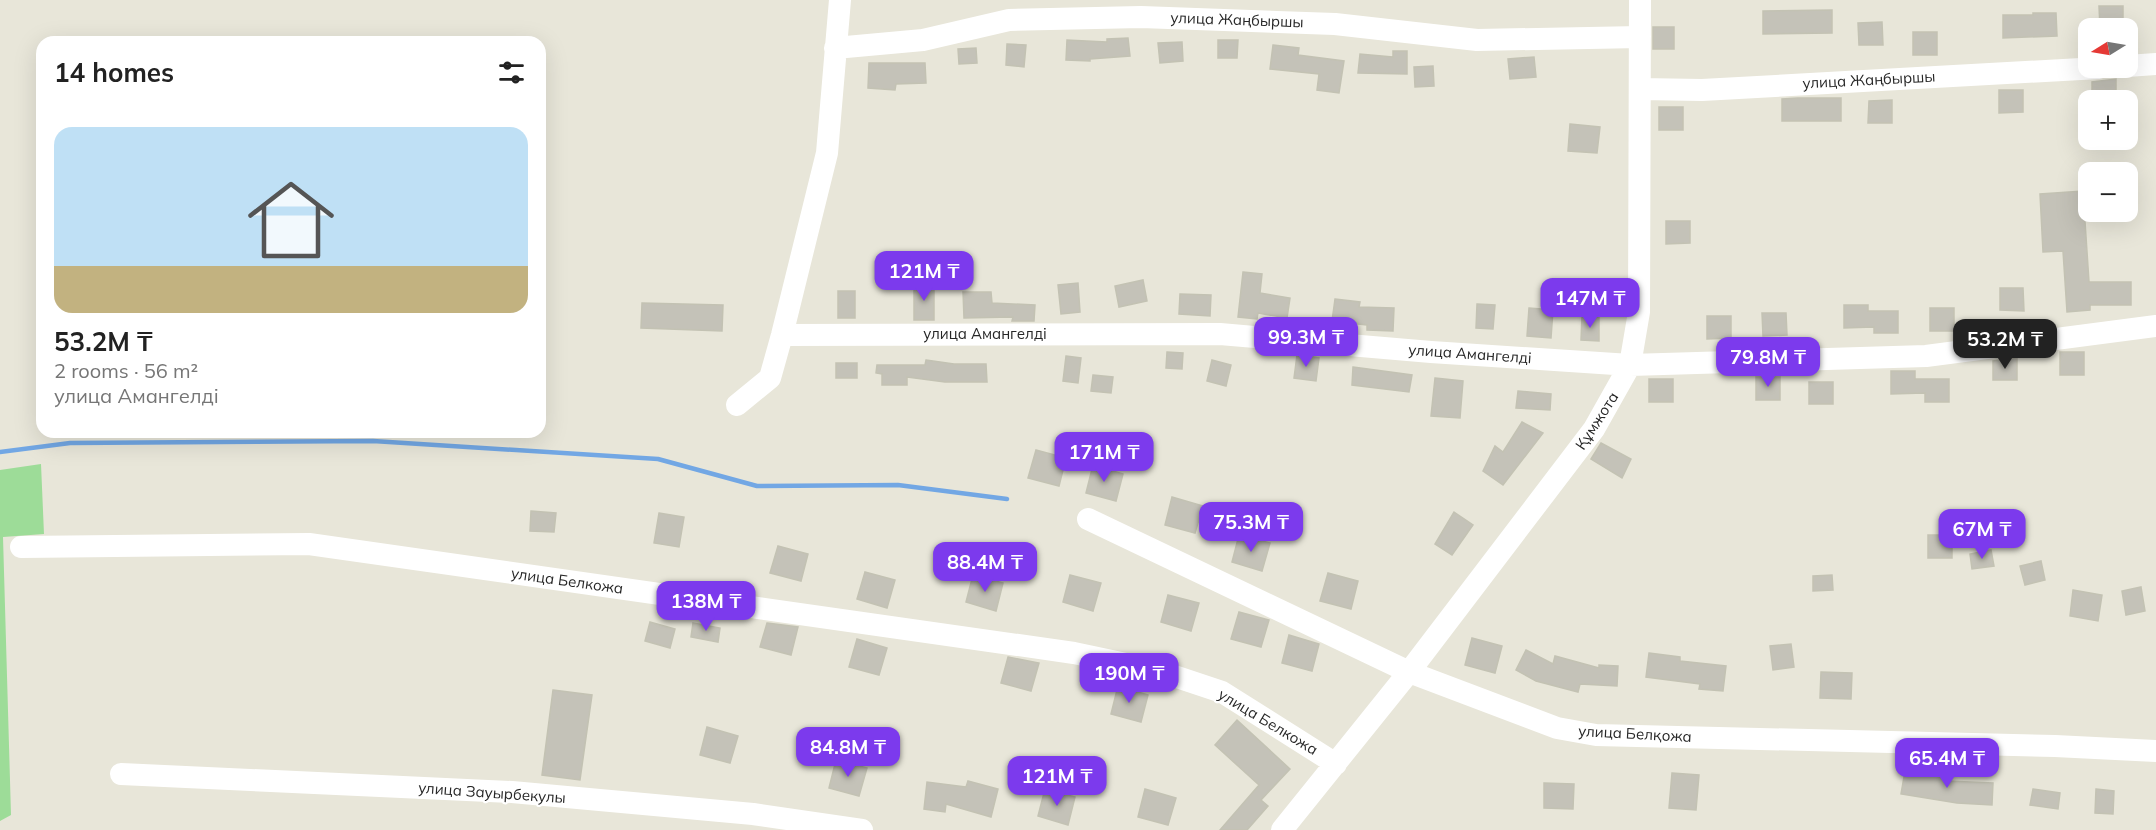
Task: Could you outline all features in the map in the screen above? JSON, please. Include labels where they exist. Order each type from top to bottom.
[{"type":"street","points":[[737,405],[770,378],[782,334],[827,153],[840,0]]},
{"type":"street","name":"Құмжота","points":[[1282,830],[1409,672],[1594,429],[1630,365],[1639,312],[1640,0]]},
{"type":"street","name":"улица Жаңбыршы","points":[[835,48],[923,40],[1009,20],[1141,17],[1335,24],[1477,40],[1640,37]]},
{"type":"street","points":[[2138,65],[2156,64]]},
{"type":"street","name":"улица Жаңбыршы","points":[[1640,89],[1702,90],[2078,69]]},
{"type":"street","name":"улица Амангелді","points":[[782,334],[1220,334],[1431,352],[1630,365],[1926,356],[2156,326]]},
{"type":"street","name":"улица Белқожа","points":[[1088,519],[1409,672],[1557,728],[1596,735],[2055,746],[2156,751]]},
{"type":"street","name":"улица Белкожа","points":[[21,547],[309,544],[1074,652],[1159,671],[1222,692],[1336,764]]},
{"type":"street","name":"улица Зауырбекулы","points":[[121,774],[512,792],[753,814],[862,830]]},
{"type":"green space","points":[[41,464],[44,534],[3,537],[11,815],[0,821],[0,470]]},
{"type":"building","points":[[2099,6],[2123,6],[2123,18],[2100,18]]},
{"type":"building","points":[[1832,10],[1832,33],[1763,34],[1763,11]]},
{"type":"building","points":[[2033,13],[2056,13],[2057,36],[2003,38],[2003,15],[2033,15]]},
{"type":"building","points":[[1882,22],[1883,45],[1859,45],[1858,23]]},
{"type":"building","points":[[1653,27],[1674,27],[1674,49],[1653,49]]},
{"type":"building","points":[[1913,32],[1937,32],[1937,55],[1913,55]]},
{"type":"building","points":[[1128,38],[1130,56],[1090,59],[1090,61],[1066,60],[1067,40],[1107,42],[1107,39]]},
{"type":"building","points":[[1218,40],[1238,40],[1237,58],[1218,58]]},
{"type":"building","points":[[1182,42],[1183,61],[1160,63],[1158,43]]},
{"type":"building","points":[[1007,44],[1026,45],[1024,67],[1006,65]]},
{"type":"building","points":[[1273,45],[1299,48],[1298,55],[1344,61],[1339,93],[1317,90],[1319,74],[1270,69]]},
{"type":"building","points":[[976,48],[977,63],[959,64],[958,49]]},
{"type":"building","points":[[1393,51],[1407,51],[1407,74],[1358,73],[1360,54],[1393,57]]},
{"type":"building","points":[[1534,57],[1536,77],[1510,79],[1508,59]]},
{"type":"building","points":[[869,63],[925,63],[926,83],[896,84],[895,90],[868,88]]},
{"type":"building","points":[[1433,66],[1434,86],[1415,87],[1414,67]]},
{"type":"building","points":[[2116,79],[2116,90],[2092,90],[2092,82]]},
{"type":"building","points":[[1999,90],[2023,90],[2023,112],[1999,113]]},
{"type":"building","points":[[1841,98],[1841,121],[1782,121],[1782,99]]},
{"type":"building","points":[[1892,100],[1892,123],[1868,123],[1869,101]]},
{"type":"building","points":[[1659,107],[1683,107],[1683,130],[1659,130]]},
{"type":"building","points":[[1570,124],[1600,127],[1597,153],[1568,151]]},
{"type":"building","points":[[2078,191],[2078,222],[2085,222],[2089,282],[2131,282],[2131,305],[2090,305],[2090,310],[2067,312],[2063,251],[2043,252],[2040,194]]},
{"type":"building","points":[[1666,221],[1690,221],[1690,243],[1666,244]]},
{"type":"building","points":[[1243,272],[1262,274],[1260,293],[1290,298],[1287,318],[1258,313],[1257,319],[1238,317]]},
{"type":"building","points":[[1143,280],[1147,301],[1119,307],[1115,286]]},
{"type":"building","points":[[1078,283],[1080,312],[1061,314],[1058,285]]},
{"type":"building","points":[[914,284],[934,284],[934,320],[914,320]]},
{"type":"building","points":[[2000,288],[2023,288],[2024,311],[2000,310]]},
{"type":"building","points":[[838,291],[855,291],[855,318],[838,318]]},
{"type":"building","points":[[963,292],[991,292],[992,303],[1035,305],[1034,321],[1012,321],[1013,317],[964,318]]},
{"type":"building","points":[[1180,294],[1211,295],[1210,316],[1179,314]]},
{"type":"building","points":[[1335,299],[1360,302],[1359,307],[1394,308],[1393,331],[1367,330],[1367,325],[1332,321]]},
{"type":"building","points":[[642,303],[723,305],[722,331],[641,328]]},
{"type":"building","points":[[1477,304],[1495,305],[1493,329],[1476,328]]},
{"type":"building","points":[[1844,305],[1868,305],[1868,311],[1898,311],[1898,333],[1874,333],[1874,327],[1844,328]]},
{"type":"building","points":[[1529,308],[1553,310],[1551,338],[1527,336]]},
{"type":"building","points":[[1930,308],[1954,308],[1954,331],[1930,331]]},
{"type":"building","points":[[1762,313],[1786,313],[1787,335],[1763,336]]},
{"type":"building","points":[[1582,316],[1599,317],[1599,341],[1581,340]]},
{"type":"building","points":[[1707,316],[1731,316],[1731,338],[1707,339]]},
{"type":"building","points":[[1167,352],[1183,353],[1182,369],[1166,368]]},
{"type":"building","points":[[2060,352],[2084,352],[2084,375],[2060,375]]},
{"type":"building","points":[[1297,355],[1319,358],[1316,381],[1294,378]]},
{"type":"building","points":[[1066,356],[1081,358],[1078,383],[1063,381]]},
{"type":"building","points":[[2017,358],[2017,380],[1993,380],[1993,361]]},
{"type":"building","points":[[926,360],[954,364],[986,364],[987,382],[945,382],[907,377],[907,385],[882,385],[882,374],[876,373],[877,365],[925,365]]},
{"type":"building","points":[[1212,360],[1231,365],[1226,386],[1207,381]]},
{"type":"building","points":[[836,363],[857,363],[857,378],[836,378]]},
{"type":"building","points":[[1353,367],[1412,375],[1409,392],[1352,385]]},
{"type":"building","points":[[1891,371],[1915,371],[1915,379],[1949,379],[1949,402],[1925,402],[1925,393],[1891,394]]},
{"type":"building","points":[[1093,375],[1113,377],[1111,393],[1091,391]]},
{"type":"building","points":[[1756,377],[1780,377],[1780,400],[1756,400]]},
{"type":"building","points":[[1435,378],[1463,381],[1460,418],[1431,416]]},
{"type":"building","points":[[1649,379],[1673,379],[1673,402],[1649,402]]},
{"type":"building","points":[[1809,382],[1833,382],[1833,404],[1809,404]]},
{"type":"building","points":[[1518,391],[1551,394],[1550,410],[1516,408]]},
{"type":"building","points":[[1522,422],[1543,433],[1503,485],[1483,471],[1495,446],[1503,452]]},
{"type":"building","points":[[1601,443],[1631,459],[1622,478],[1591,459]]},
{"type":"building","points":[[1036,450],[1066,458],[1059,486],[1028,478]]},
{"type":"building","points":[[1093,465],[1123,474],[1116,501],[1086,493]]},
{"type":"building","points":[[1172,497],[1203,506],[1195,533],[1165,525]]},
{"type":"building","points":[[531,511],[556,513],[554,532],[530,531]]},
{"type":"building","points":[[1454,512],[1473,525],[1452,555],[1435,544]]},
{"type":"building","points":[[659,513],[684,517],[679,547],[654,543]]},
{"type":"building","points":[[1239,535],[1270,543],[1262,571],[1232,562]]},
{"type":"building","points":[[1928,535],[1952,535],[1952,558],[1928,558]]},
{"type":"building","points":[[778,546],[808,554],[801,581],[770,573]]},
{"type":"building","points":[[1991,550],[1994,566],[1972,569],[1970,554]]},
{"type":"building","points":[[2041,561],[2045,580],[2025,585],[2020,566]]},
{"type":"building","points":[[865,572],[895,580],[887,608],[857,599]]},
{"type":"building","points":[[1328,573],[1358,581],[1351,609],[1320,601]]},
{"type":"building","points":[[973,575],[1003,583],[996,611],[966,602]]},
{"type":"building","points":[[1070,575],[1101,583],[1093,611],[1063,602]]},
{"type":"building","points":[[1832,575],[1833,590],[1813,591],[1813,576]]},
{"type":"building","points":[[2141,587],[2145,611],[2126,615],[2122,591]]},
{"type":"building","points":[[2073,590],[2102,595],[2098,621],[2070,616]]},
{"type":"building","points":[[1168,595],[1199,603],[1191,631],[1161,622]]},
{"type":"building","points":[[1239,612],[1269,620],[1261,647],[1231,639]]},
{"type":"building","points":[[650,622],[675,629],[670,648],[645,641]]},
{"type":"building","points":[[693,623],[720,628],[718,642],[691,637]]},
{"type":"building","points":[[767,623],[798,627],[791,655],[760,647]]},
{"type":"building","points":[[1289,635],[1319,644],[1312,671],[1282,663]]},
{"type":"building","points":[[1472,638],[1502,646],[1495,673],[1465,665]]},
{"type":"building","points":[[857,639],[887,648],[879,675],[849,667]]},
{"type":"building","points":[[1791,644],[1794,667],[1773,670],[1770,646]]},
{"type":"building","points":[[1526,650],[1553,664],[1555,656],[1599,668],[1599,665],[1618,666],[1617,686],[1580,684],[1578,692],[1536,681],[1516,670]]},
{"type":"building","points":[[1649,653],[1680,657],[1680,661],[1726,666],[1723,691],[1699,689],[1700,684],[1646,677]]},
{"type":"building","points":[[1008,657],[1039,663],[1031,691],[1001,683]]},
{"type":"building","points":[[1821,672],[1852,673],[1851,699],[1820,698]]},
{"type":"building","points":[[1118,686],[1148,695],[1141,722],[1111,714]]},
{"type":"building","points":[[553,690],[592,695],[580,780],[542,775]]},
{"type":"building","points":[[1237,720],[1290,769],[1261,800],[1268,806],[1247,830],[1220,830],[1259,785],[1215,745]]},
{"type":"building","points":[[707,727],[738,736],[730,763],[700,755]]},
{"type":"building","points":[[836,760],[867,768],[859,796],[829,788]]},
{"type":"building","points":[[1905,771],[1947,778],[1946,781],[1993,783],[1992,805],[1957,803],[1901,794]]},
{"type":"building","points":[[1672,773],[1699,775],[1696,810],[1669,808]]},
{"type":"building","points":[[968,781],[998,789],[991,817],[946,804],[945,812],[924,809],[927,782],[966,787]]},
{"type":"building","points":[[1544,783],[1574,784],[1573,809],[1544,808]]},
{"type":"building","points":[[1045,789],[1075,797],[1068,825],[1038,816]]},
{"type":"building","points":[[1145,789],[1176,798],[1168,825],[1138,817]]},
{"type":"building","points":[[2033,789],[2060,793],[2058,809],[2030,805]]},
{"type":"building","points":[[2096,789],[2114,791],[2113,814],[2095,813]]},
{"type":"waterway","points":[[0,452],[70,443],[373,441],[658,459],[757,486],[898,485],[1007,499]]}]
